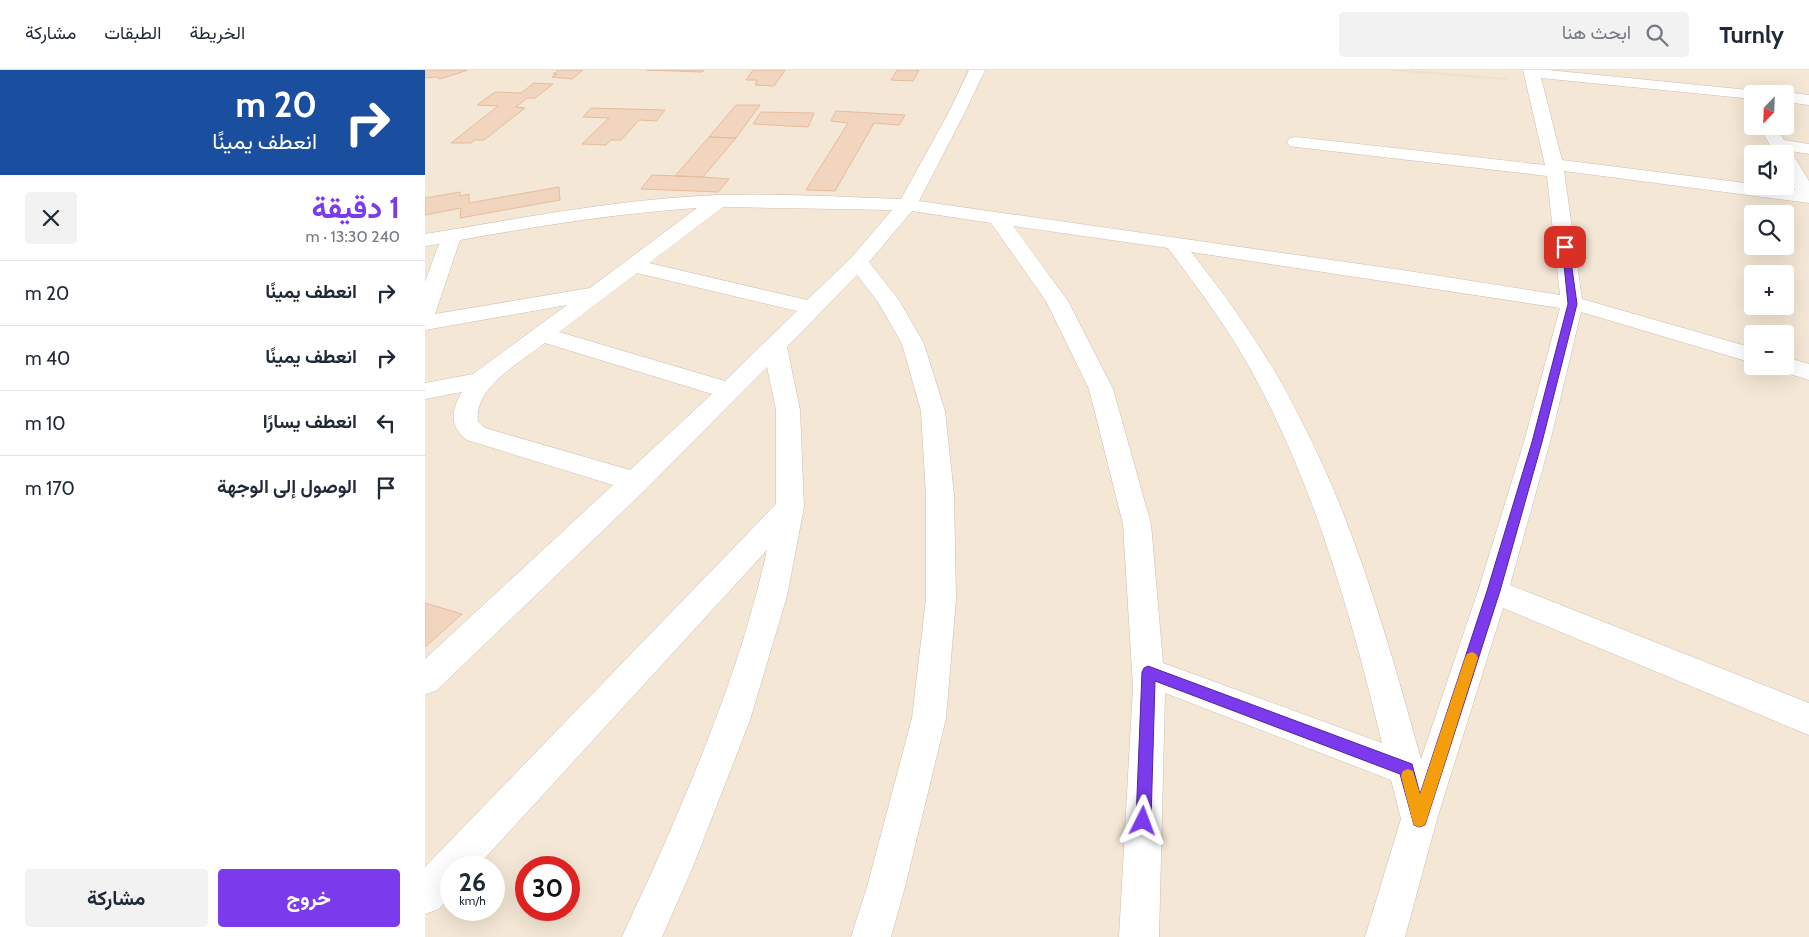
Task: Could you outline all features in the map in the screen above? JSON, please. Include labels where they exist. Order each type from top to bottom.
[{"type":"street","points":[[425,680],[636,482],[730,391],[858,262],[907,205],[957,112],[977,70]]},
{"type":"street","points":[[1385,937],[1419,819],[1493,591],[1537,442],[1572,304],[1554,168],[1532,75],[1744,96]]},
{"type":"street","points":[[1794,98],[1809,100]]},
{"type":"street","points":[[1296,142],[1554,168],[1809,197]]},
{"type":"street","points":[[1794,150],[1809,149]]},
{"type":"street","points":[[1794,171],[1809,197]]},
{"type":"street","points":[[425,390],[480,381],[719,201]]},
{"type":"street","points":[[425,240],[605,211],[719,201],[907,205],[1402,276],[1572,304],[1744,353]]},
{"type":"street","points":[[997,217],[1057,301],[1101,388],[1137,524],[1148,672],[1139,937]]},
{"type":"street","points":[[425,313],[452,235]]},
{"type":"street","points":[[1174,243],[1225,310],[1262,371],[1296,433],[1332,520],[1374,646],[1419,819]]},
{"type":"street","points":[[858,262],[888,300],[913,344],[933,411],[939,495],[941,599],[929,718],[871,937]]},
{"type":"street","points":[[634,266],[811,308]]},
{"type":"street","points":[[425,323],[600,292]]},
{"type":"street","points":[[543,335],[730,391]]},
{"type":"street","points":[[642,937],[673,870],[733,720],[773,596],[790,507],[789,410],[775,346]]},
{"type":"street","points":[[1794,368],[1809,372]]},
{"type":"street","points":[[480,381],[464,415],[465,424],[469,430],[476,434],[636,482]]},
{"type":"street","points":[[425,895],[790,507]]},
{"type":"street","points":[[1493,591],[1809,719]]},
{"type":"street","points":[[1148,672],[1406,769]]},
{"type":"path","points":[[1392,70],[1532,75]]},
{"type":"shaded area","points":[[425,70],[1809,70],[1809,937],[425,937]]},
{"type":"building","points":[[425,70],[468,70],[440,79],[437,77],[425,78]]},
{"type":"building","points":[[559,70],[583,70],[572,79],[552,77]]},
{"type":"building","points":[[647,70],[704,70],[702,72]]},
{"type":"building","points":[[753,70],[785,70],[774,86],[755,85],[757,80],[746,80]]},
{"type":"building","points":[[897,70],[919,70],[913,81],[891,80]]},
{"type":"building","points":[[534,83],[553,84],[535,98],[527,98],[516,107],[525,108],[484,140],[474,140],[471,143],[451,143],[498,106],[477,105],[495,92],[521,93]]},
{"type":"building","points":[[736,105],[760,105],[736,138],[709,137]]},
{"type":"building","points":[[591,108],[665,110],[656,121],[639,120],[621,140],[611,140],[606,145],[582,144],[609,118],[583,117]]},
{"type":"building","points":[[836,111],[905,115],[899,125],[874,123],[835,191],[806,190],[848,123],[831,121]]},
{"type":"building","points":[[761,112],[814,113],[808,127],[753,124]]},
{"type":"building","points":[[709,137],[736,138],[703,177],[675,176]]},
{"type":"building","points":[[652,175],[729,179],[718,192],[641,189]]},
{"type":"building","points":[[559,187],[560,200],[460,218],[461,208],[425,215],[425,198],[460,192],[460,196],[469,194],[469,203]]},
{"type":"building","points":[[425,603],[462,614],[425,647]]},
{"type":"slow traffic","points":[[1408,776],[1419,819],[1472,658]]},
{"type":"route","points":[[1143,821],[1148,672],[1406,769],[1419,819],[1493,591],[1537,442],[1572,304],[1565,247]]}]
